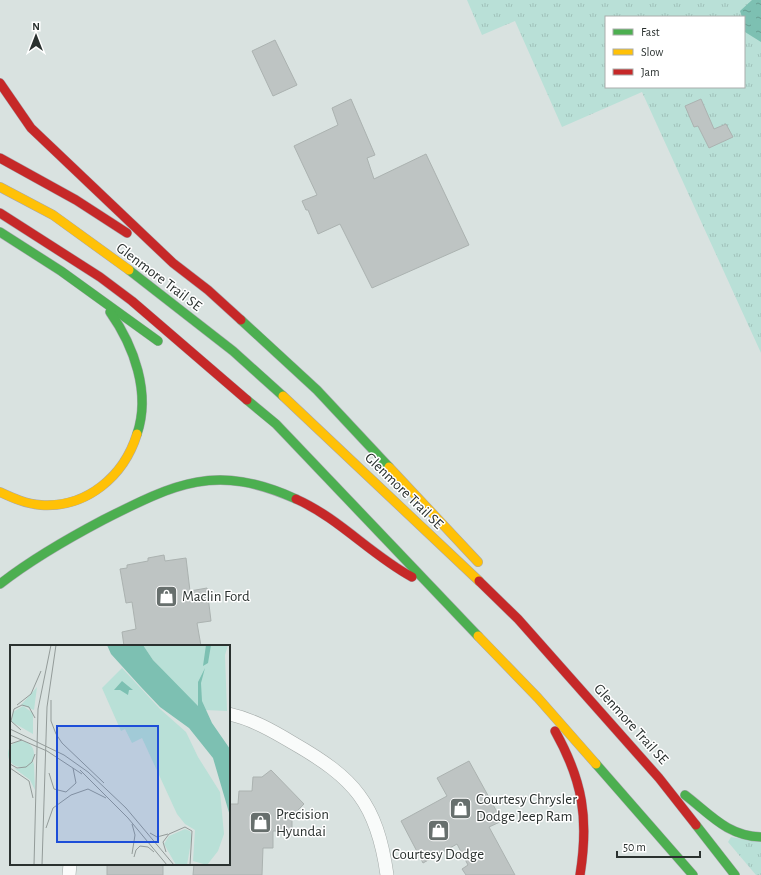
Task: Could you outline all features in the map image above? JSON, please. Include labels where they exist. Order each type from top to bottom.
[{"type":"highway","points":[[0,82],[31,128],[173,263]]},
{"type":"highway","points":[[0,158],[76,200],[173,263],[208,290],[317,390],[486,572]]},
{"type":"highway","name":"Glenmore Trail SE","points":[[0,187],[52,215],[148,284],[233,351],[304,415],[518,619],[659,778],[734,875]]},
{"type":"highway","points":[[0,213],[100,277],[126,297],[276,424],[538,698],[693,875]]},
{"type":"highway","points":[[0,232],[78,281],[163,344]]},
{"type":"highway","points":[[0,492],[28,504],[55,506],[68,503],[98,490],[117,475],[132,453],[138,434],[142,407],[139,377],[134,356],[125,334],[101,299]]},
{"type":"highway","points":[[210,381],[252,414],[276,424]]},
{"type":"highway","points":[[0,584],[36,557],[88,528],[146,499],[174,487],[192,483],[224,480],[257,484],[289,495],[317,509],[352,532],[398,570],[432,588]]},
{"type":"highway","points":[[496,583],[518,619]]},
{"type":"highway","points":[[538,698],[547,720],[573,764],[579,780],[585,823],[584,853],[580,875]]},
{"type":"highway","points":[[659,778],[690,799],[715,822],[741,835],[761,837]]},
{"type":"street","points":[[230,714],[259,724],[328,763],[355,788],[371,811],[380,833],[388,875]]},
{"type":"street","points":[[69,875],[70,865]]},
{"type":"green space","points":[[467,0],[761,0],[761,353],[642,92],[562,127],[515,21],[482,35]]},
{"type":"green space","points":[[731,837],[761,842],[761,875],[756,875],[728,842]]},
{"type":"water","points":[[752,0],[761,0],[761,42],[745,32],[745,16],[742,16],[740,11]]},
{"type":"building","points":[[275,40],[297,85],[273,96],[252,51]]},
{"type":"building","points":[[351,99],[375,155],[367,158],[374,179],[426,154],[469,245],[372,288],[340,224],[318,234],[308,210],[306,210],[302,201],[317,195],[294,146],[338,125],[332,108]]},
{"type":"building","points":[[701,99],[714,129],[726,124],[733,137],[709,148],[698,126],[694,127],[685,106]]},
{"type":"building","name":"Maclin Ford","points":[[164,555],[165,561],[186,558],[190,591],[207,588],[211,621],[197,623],[201,645],[124,645],[122,632],[136,629],[132,602],[126,603],[120,569],[127,568],[127,565],[148,561],[148,558]]},
{"type":"building","name":"Courtesy Chrysler Dodge Jeep Ram","points":[[469,761],[502,821],[489,827],[515,875],[466,875],[462,869],[468,865],[457,844],[423,863],[401,821],[447,796],[437,778]]},
{"type":"building","name":"Precision Hyundai","points":[[271,770],[304,804],[292,816],[292,831],[273,831],[273,848],[263,848],[262,875],[193,875],[194,865],[230,865],[230,804],[238,804],[239,791],[252,791],[253,777],[262,777]]},
{"type":"building","points":[[107,865],[163,865],[163,875],[107,875]]},
{"type":"traffic: fast","points":[[0,232],[61,271],[158,341]]},
{"type":"traffic: fast","points":[[129,270],[233,351],[283,396]]},
{"type":"traffic: fast","points":[[110,312],[119,325],[133,355],[138,370],[142,402],[141,418],[137,434]]},
{"type":"traffic: fast","points":[[241,320],[317,390],[389,467]]},
{"type":"traffic: fast","points":[[247,400],[276,424],[478,636]]},
{"type":"traffic: fast","points":[[0,584],[37,558],[76,534],[129,507],[175,488],[197,482],[219,480],[242,482],[268,488],[296,499]]},
{"type":"traffic: fast","points":[[596,764],[693,875]]},
{"type":"traffic: fast","points":[[685,795],[720,823],[738,833],[761,837]]},
{"type":"traffic: fast","points":[[696,825],[735,875]]},
{"type":"traffic: slow","points":[[0,187],[53,215],[129,270]]},
{"type":"traffic: slow","points":[[283,396],[479,581]]},
{"type":"traffic: slow","points":[[0,492],[25,502],[41,505],[58,505],[74,501],[88,495],[113,476],[123,463],[137,434]]},
{"type":"traffic: slow","points":[[389,467],[478,562]]},
{"type":"traffic: slow","points":[[478,636],[538,698],[596,764]]},
{"type":"traffic: jam","points":[[0,83],[31,128],[173,263],[208,290],[241,320]]},
{"type":"traffic: jam","points":[[0,158],[76,200],[127,233]]},
{"type":"traffic: jam","points":[[0,213],[100,277],[132,301],[247,400]]},
{"type":"traffic: jam","points":[[296,499],[312,507],[341,526],[383,558],[412,577]]},
{"type":"traffic: jam","points":[[479,581],[518,619],[659,778],[696,825]]},
{"type":"traffic: jam","points":[[555,731],[572,767],[578,784],[581,801],[584,836],[580,875]]},
{"type":"place","name":"Maclin Ford","points":[[166,596]]},
{"type":"place","name":"Courtesy Chrysler Dodge Jeep Ram","points":[[460,808]]},
{"type":"place","name":"Precision Hyundai","points":[[260,823]]},
{"type":"place","name":"Courtesy Dodge","points":[[438,831]]}]
